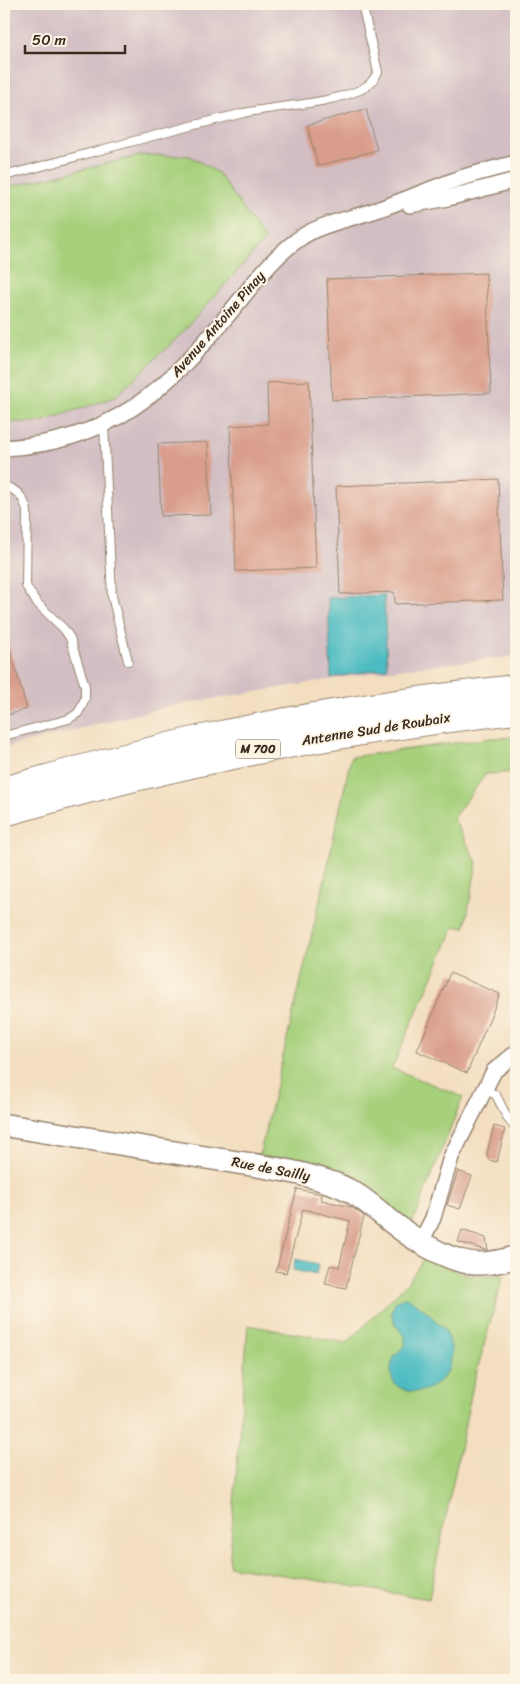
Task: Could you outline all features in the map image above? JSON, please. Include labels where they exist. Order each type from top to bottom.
[{"type":"highway","name":"Antenne Sud de Roubaix","points":[[4,791],[130,756],[252,729],[420,700],[516,689]]},
{"type":"highway","name":"Antenne Sud de Roubaix","points":[[4,812],[128,779],[226,756],[424,720],[516,710]]},
{"type":"street","name":"Avenue Antoine Pinay","points":[[4,448],[42,443],[83,432],[104,424],[132,409],[170,379],[203,345],[261,275],[290,245],[315,229],[372,212],[464,177],[516,163]]},
{"type":"street","name":"Avenue Antoine Pinay","points":[[372,212],[448,198],[516,180]]},
{"type":"street","points":[[421,1242],[433,1218],[451,1157],[484,1089],[494,1071],[516,1053]]},
{"type":"street","name":"Rue de Sailly","points":[[4,1125],[254,1165],[320,1178],[352,1192],[405,1232],[438,1251],[471,1263],[485,1263],[516,1257]]},
{"type":"lane","points":[[4,176],[163,132],[265,108],[337,98],[361,90],[372,83],[378,72],[362,4]]},
{"type":"lane","points":[[104,424],[112,596],[128,661]]},
{"type":"lane","points":[[4,486],[20,494],[27,510],[26,586],[37,603],[64,629],[70,638],[85,686],[85,698],[78,713],[69,719],[4,736]]},
{"type":"lane","points":[[484,1089],[496,1095],[516,1130]]},
{"type":"shaded area","points":[[4,4],[516,4],[516,656],[382,671],[165,707],[4,748],[4,422],[41,422],[115,397],[182,333],[265,240],[190,156],[143,155],[4,188]]},
{"type":"green space","points":[[143,155],[190,156],[218,173],[265,240],[182,333],[115,397],[41,422],[4,422],[4,188]]},
{"type":"green space","points":[[516,737],[516,772],[486,774],[453,818],[477,862],[465,928],[455,926],[392,1068],[463,1097],[411,1226],[331,1173],[302,1159],[259,1157],[323,887],[351,757],[491,738]]},
{"type":"green space","points":[[425,1257],[467,1276],[503,1276],[473,1385],[429,1599],[229,1566],[248,1325],[347,1343],[407,1283]]},
{"type":"water","points":[[384,595],[387,668],[331,678],[328,598]]},
{"type":"water","points":[[295,1259],[318,1264],[316,1275],[293,1270]]},
{"type":"water","points":[[406,1297],[422,1308],[443,1328],[449,1338],[451,1349],[450,1365],[440,1381],[422,1391],[416,1392],[398,1386],[391,1374],[393,1360],[405,1346],[405,1336],[396,1326],[391,1313],[395,1302]]},
{"type":"building","points":[[366,109],[377,150],[318,166],[307,125]]},
{"type":"building","points":[[486,273],[491,393],[332,400],[327,279]]},
{"type":"building","points":[[309,381],[316,568],[236,571],[230,426],[268,424],[267,383]]},
{"type":"building","points":[[208,442],[211,515],[161,516],[158,444]]},
{"type":"building","points":[[498,479],[503,600],[395,604],[394,592],[340,594],[336,486]]},
{"type":"building","points":[[4,639],[7,639],[27,709],[4,716]]},
{"type":"building","points":[[450,973],[500,994],[467,1073],[417,1051]]},
{"type":"building","points":[[494,1126],[505,1129],[497,1162],[489,1160],[487,1154]]},
{"type":"building","points":[[458,1171],[472,1176],[460,1209],[447,1205]]},
{"type":"building","points":[[297,1189],[322,1194],[321,1200],[351,1207],[364,1216],[346,1288],[325,1284],[330,1265],[339,1267],[350,1221],[303,1209],[286,1273],[276,1271]]},
{"type":"building","points":[[462,1230],[486,1238],[488,1250],[458,1242]]}]
